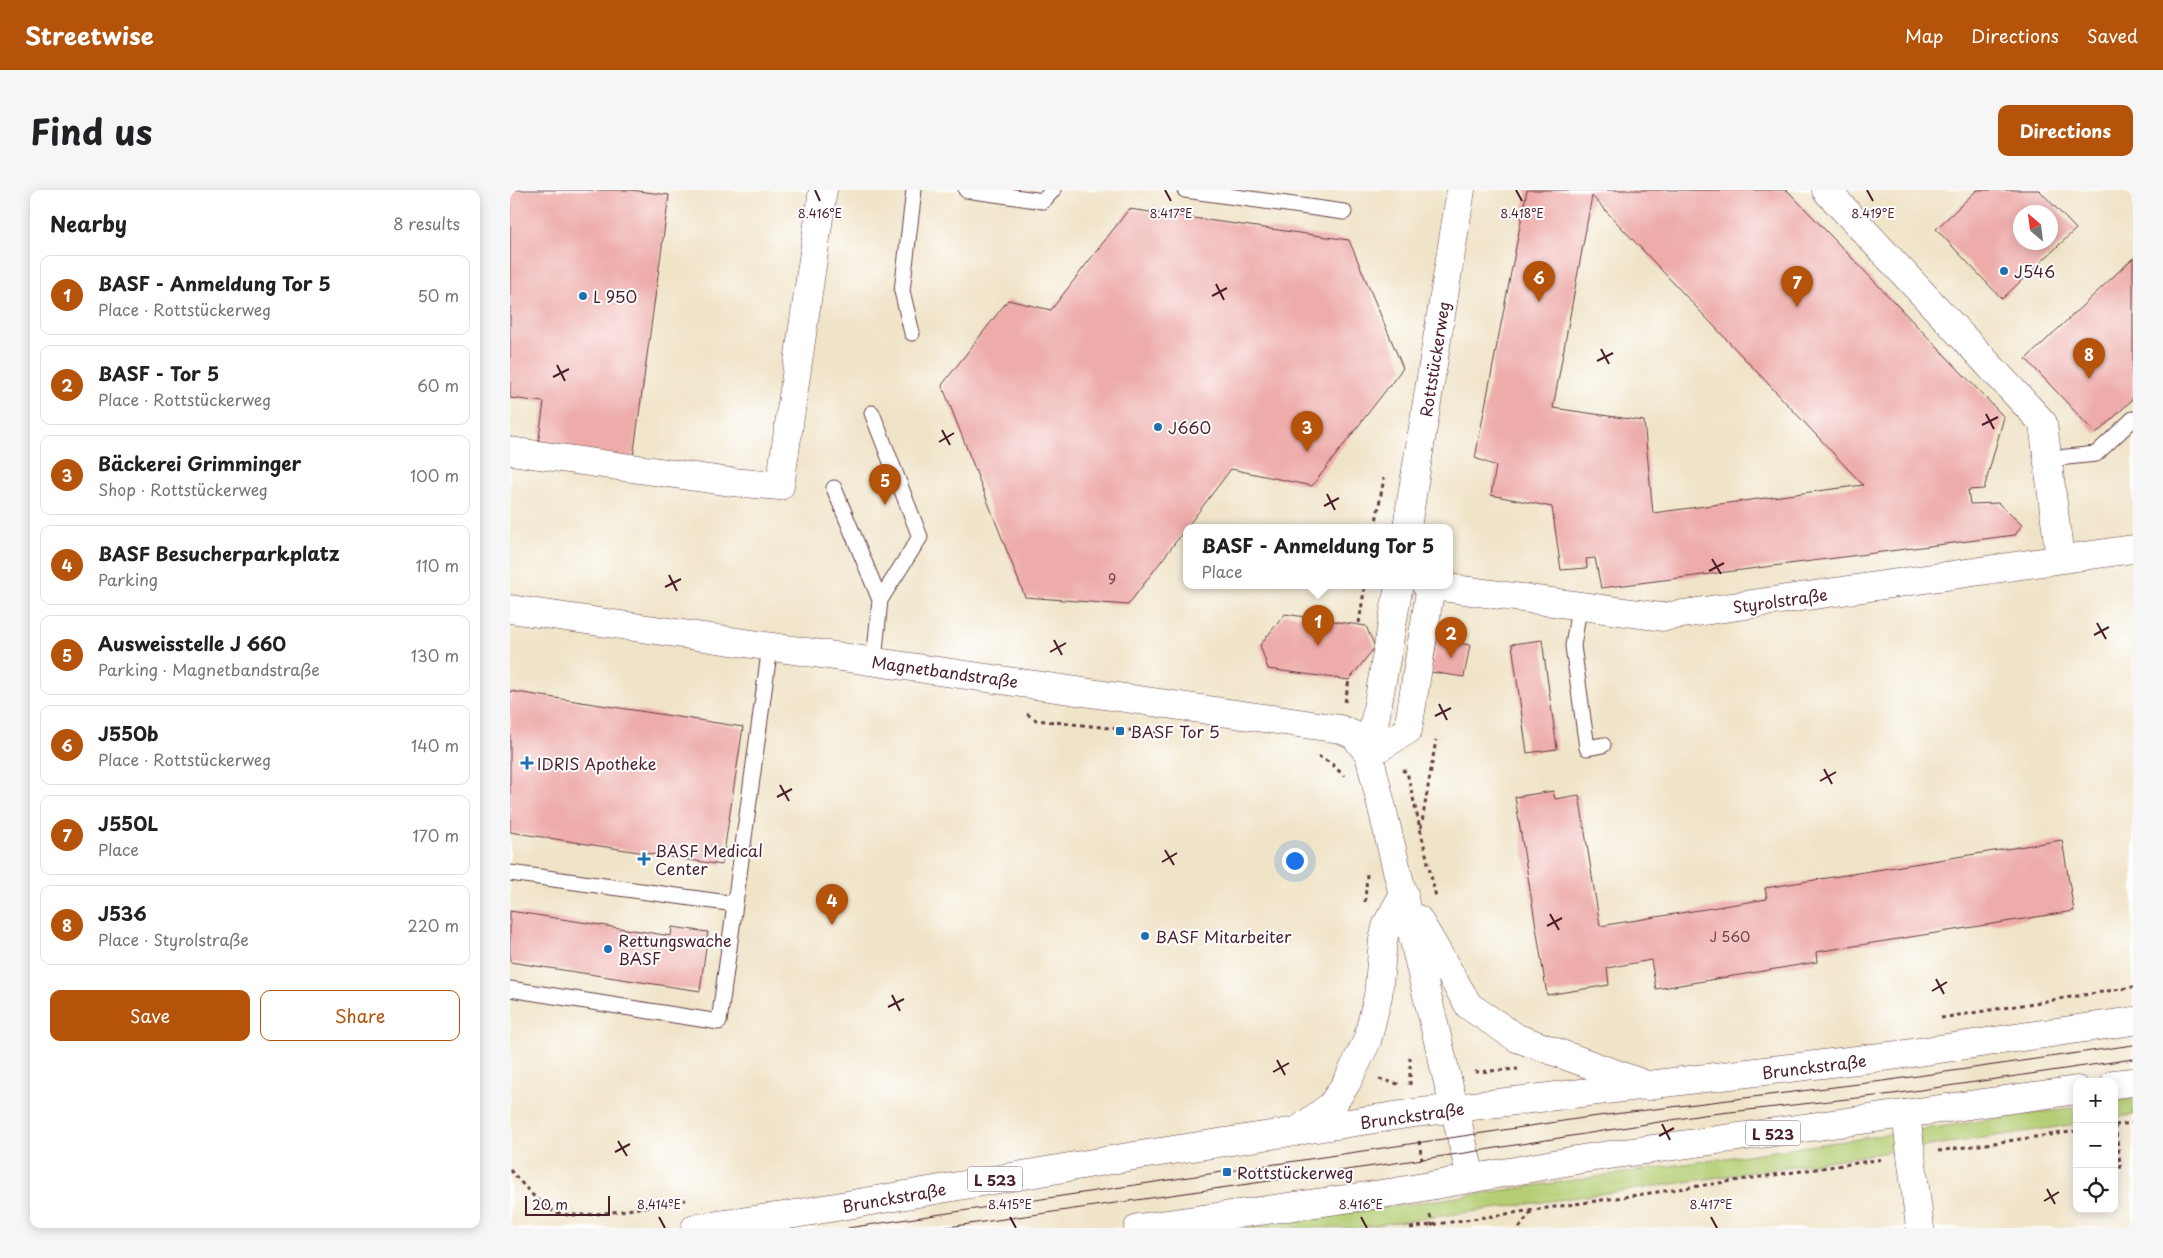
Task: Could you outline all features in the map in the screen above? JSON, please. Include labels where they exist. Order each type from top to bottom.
[{"type":"street","points":[[510,451],[731,482],[780,486],[823,190]]},
{"type":"street","name":"Rottstückerweg","points":[[1407,524],[1461,190]]},
{"type":"street","points":[[1826,190],[2043,423],[2060,559]]},
{"type":"street","name":"Styrolstraße","points":[[1453,588],[1662,618],[2133,549]]},
{"type":"street","points":[[1398,589],[1369,754],[1471,1178]]},
{"type":"street","points":[[1369,754],[1408,730],[1429,589]]},
{"type":"street","name":"Magnetbandstraße","points":[[510,609],[1340,729],[1354,735],[1369,754]]},
{"type":"street","points":[[1404,894],[1469,1006],[1517,1038],[1649,1086]]},
{"type":"street","points":[[1296,1132],[1320,1116],[1332,1105],[1347,1082],[1367,1041],[1378,996],[1383,940],[1388,924],[1404,894]]},
{"type":"street","name":"Brunckstraße","points":[[694,1228],[783,1216],[1134,1156],[1454,1108],[1898,1055],[2133,1021]]},
{"type":"street","points":[[2118,1084],[2133,1082]]},
{"type":"street","name":"L 523","points":[[1138,1228],[1426,1187],[1588,1158],[2073,1091]]},
{"type":"street","points":[[1906,1114],[1920,1228]]},
{"type":"lane","points":[[912,333],[902,291],[914,190]]},
{"type":"lane","points":[[966,190],[1043,201],[1054,190]]},
{"type":"lane","points":[[1185,190],[1344,212]]},
{"type":"lane","points":[[872,413],[920,537],[880,600],[874,661]]},
{"type":"lane","points":[[2048,459],[2096,454],[2133,419]]},
{"type":"lane","points":[[834,488],[880,600]]},
{"type":"lane","points":[[1579,607],[1573,646],[1587,748],[1603,745]]},
{"type":"lane","points":[[510,990],[720,1022],[770,646]]},
{"type":"lane","points":[[510,873],[736,904]]},
{"type":"path","points":[[1359,623],[1364,589]]},
{"type":"path","points":[[1020,709],[1036,720],[1163,734]]},
{"type":"path","points":[[1420,831],[1436,736]]},
{"type":"path","points":[[1369,754],[1407,772],[1438,902]]},
{"type":"path","points":[[1316,755],[1332,764],[1347,782]]},
{"type":"path","points":[[1365,906],[1367,866]]},
{"type":"path","points":[[1933,1019],[2133,987]]},
{"type":"path","points":[[1414,1114],[1433,1226]]},
{"type":"path","points":[[2118,1124],[2133,1122]]},
{"type":"path","points":[[1410,1228],[2073,1132]]},
{"type":"path","points":[[2118,1148],[2121,1171]]},
{"type":"path","points":[[1518,1228],[1532,1211]]},
{"type":"green space","points":[[2133,1099],[2133,1115],[2118,1117],[2118,1101]]},
{"type":"green space","points":[[2073,1108],[2073,1125],[1672,1184],[1355,1228],[1244,1228]]},
{"type":"building","name":"L 950","points":[[510,190],[631,190],[669,195],[633,458],[538,445],[544,402],[510,398]]},
{"type":"building","points":[[1527,190],[1787,190],[2004,417],[1984,489],[1968,490],[1970,504],[1998,503],[2022,525],[2015,535],[1601,588],[1595,558],[1586,559],[1587,568],[1561,570],[1552,507],[1491,495],[1496,466],[1475,458]],"holes":[[[1592,196],[1863,485],[1653,513],[1644,421],[1553,408]]]},
{"type":"building","name":"J546","points":[[1977,190],[2039,190],[2053,205],[2013,205],[2013,250],[2054,250],[2002,299],[1936,229]]},
{"type":"building","name":"J660","points":[[1129,209],[1349,240],[1403,368],[1312,486],[1231,469],[1189,524],[1183,524],[1183,532],[1128,605],[1025,597],[942,385],[1008,300],[1051,310]]},
{"type":"building","name":"J546","points":[[2058,210],[2076,229],[2058,246]]},
{"type":"building","points":[[2133,258],[2133,399],[2096,434],[2026,359]]},
{"type":"building","points":[[1285,614],[1366,626],[1375,647],[1349,680],[1268,669],[1260,645]]},
{"type":"building","points":[[1437,639],[1470,645],[1464,677],[1431,672]]},
{"type":"building","points":[[1542,640],[1557,749],[1527,753],[1512,644]]},
{"type":"building","points":[[510,691],[743,727],[722,865],[510,832]]},
{"type":"building","points":[[1553,791],[1555,799],[1579,795],[1600,926],[1767,899],[1765,888],[2062,840],[2074,911],[1816,952],[1817,962],[1656,989],[1651,960],[1607,968],[1609,985],[1547,995],[1515,797]]},
{"type":"building","name":"Rettungswache BASF","points":[[510,911],[671,936],[672,927],[708,932],[700,991],[510,962]]},
{"type":"tram line","points":[[848,1228],[1590,1117],[1883,1081],[2133,1045]]},
{"type":"tram line","points":[[941,1228],[1465,1153],[1703,1115],[1893,1094],[2133,1059]]},
{"type":"place","name":"J546","points":[[2004,271]]},
{"type":"place","name":"L 950","points":[[583,296]]},
{"type":"place","name":"J550b","points":[[1539,302]]},
{"type":"place","name":"J550L","points":[[1797,307]]},
{"type":"place","name":"J536","points":[[2089,379]]},
{"type":"place","name":"J660","points":[[1158,427]]},
{"type":"place","name":"Bäckerei Grimminger","points":[[1307,452]]},
{"type":"place","name":"Ausweisstelle J 660","points":[[885,505]]},
{"type":"place","name":"BASF - Anmeldung Tor 5","points":[[1318,646]]},
{"type":"place","name":"BASF - Tor 5","points":[[1451,658]]},
{"type":"place","name":"BASF Tor 5","points":[[1120,731]]},
{"type":"place","name":"IDRIS Apotheke","points":[[527,763]]},
{"type":"place","name":"BASF Medical Center","points":[[644,859]]},
{"type":"place","name":"BASF Besucherparkplatz","points":[[832,925]]},
{"type":"place","name":"BASF Mitarbeiter","points":[[1145,936]]},
{"type":"place","name":"Rettungswache BASF","points":[[608,949]]},
{"type":"place","name":"Rottstückerweg","points":[[1227,1172]]}]
